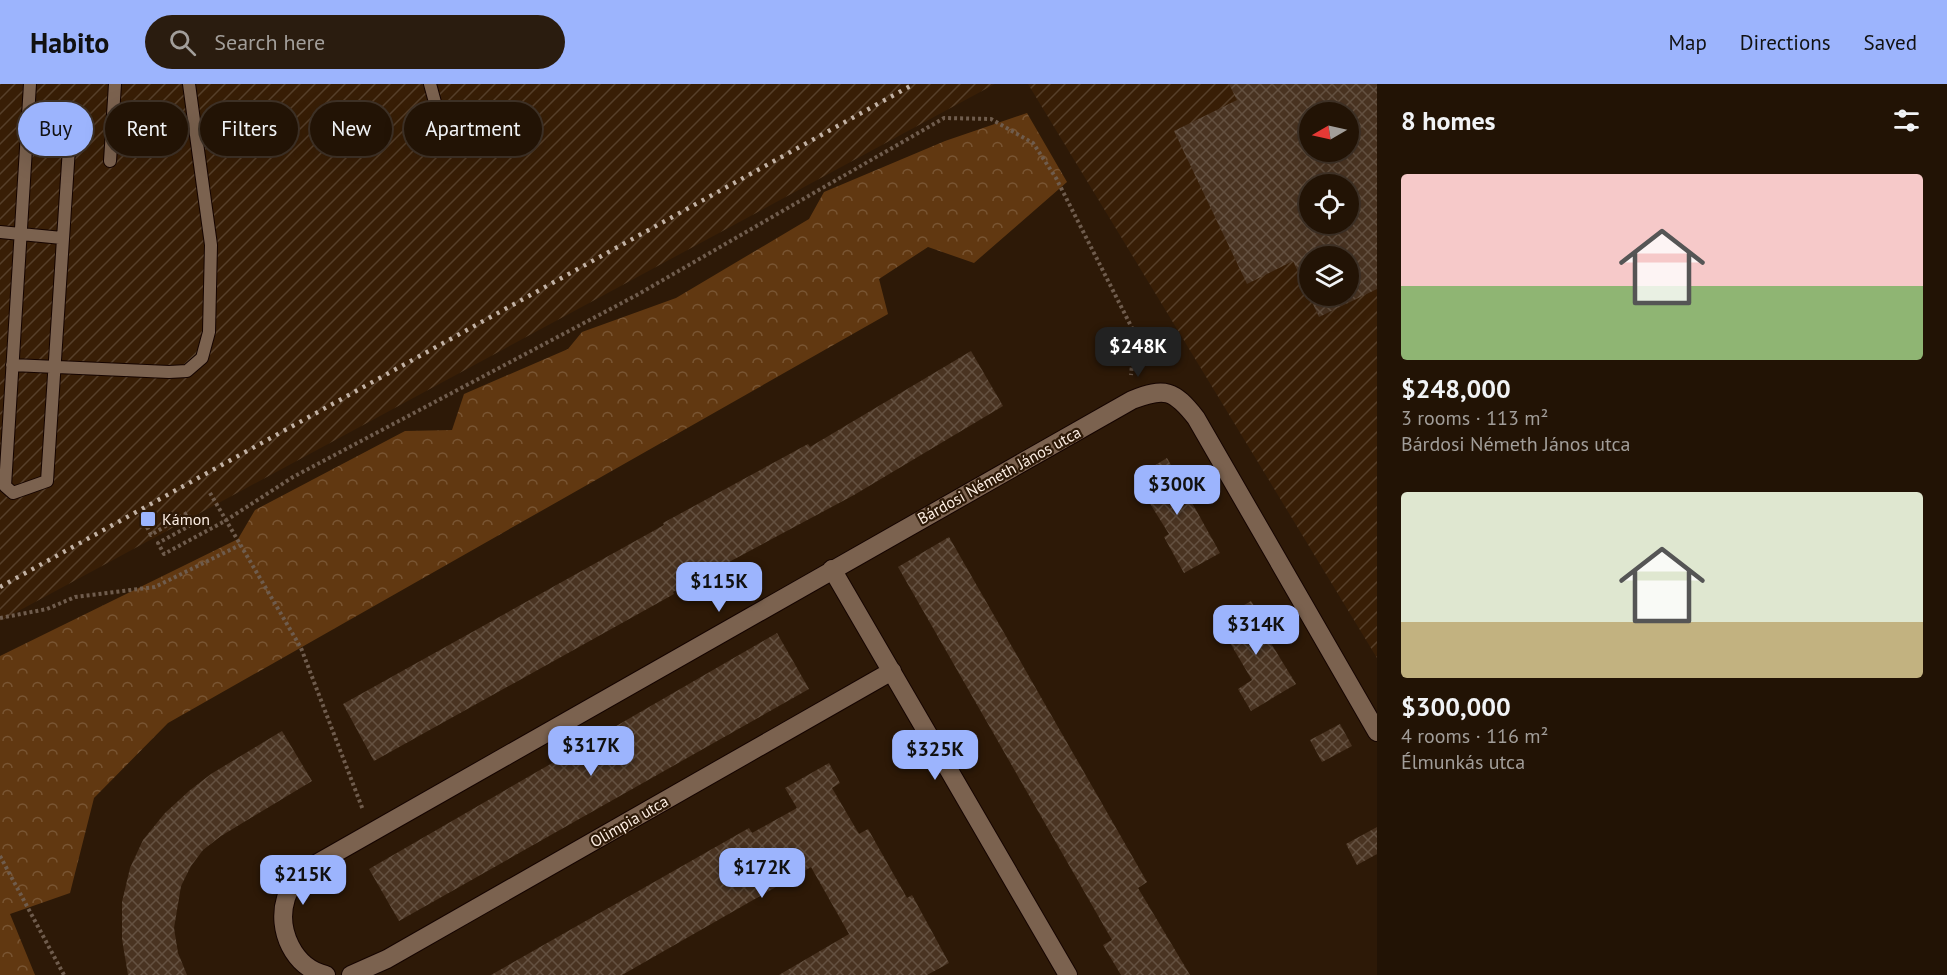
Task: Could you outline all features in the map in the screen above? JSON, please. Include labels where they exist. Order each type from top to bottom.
[{"type":"street","name":"Bárdosi Németh János utca","points":[[326,975],[316,973],[301,963],[285,932],[283,914],[286,897],[294,883],[316,864],[831,569],[1116,409],[1154,391],[1170,393],[1184,403],[1196,418],[1377,732]]},
{"type":"street","points":[[831,569],[1068,975]]},
{"type":"street","name":"Olimpia utca","points":[[358,972],[387,959],[892,671]]},
{"type":"lane","points":[[30,84],[5,486],[13,493],[47,481],[68,156]]},
{"type":"lane","points":[[110,161],[115,84]]},
{"type":"lane","points":[[12,365],[169,372],[187,371],[202,358],[209,332],[211,245],[189,84]]},
{"type":"lane","points":[[430,84],[435,102]]},
{"type":"lane","points":[[0,232],[62,238]]},
{"type":"path","points":[[147,527],[151,535],[187,513],[193,524],[158,543],[164,554],[225,521],[293,477],[635,296],[944,118],[991,119],[1033,142],[1056,178],[1135,334],[1131,381],[1116,409]]},
{"type":"path","points":[[210,493],[301,648],[371,832]]},
{"type":"path","points":[[0,618],[47,609],[75,597],[155,587],[240,545]]},
{"type":"path","points":[[0,856],[64,975]]},
{"type":"shaded area","points":[[0,84],[995,84],[0,621]]},
{"type":"shaded area","points":[[1028,84],[1377,84],[1377,658]]},
{"type":"green space","points":[[1027,113],[1067,182],[974,263],[928,247],[879,279],[888,314],[168,723],[94,798],[70,893],[10,914],[35,975],[0,975],[0,656],[238,539],[255,510],[405,431],[452,430],[464,394],[568,349],[582,332],[676,298],[809,219],[824,192],[945,141]]},
{"type":"building","points":[[1229,84],[1377,84],[1377,289],[1359,298],[1359,246],[1299,246],[1299,274],[1293,261],[1247,284],[1174,131],[1237,100]]},
{"type":"building","points":[[1314,306],[1342,306],[1319,317]]},
{"type":"building","points":[[971,351],[1003,406],[854,495],[673,592],[674,594],[374,761],[343,704],[664,525],[663,523],[808,444],[810,447]]},
{"type":"building","points":[[1167,458],[1220,553],[1184,573],[1164,537],[1169,534],[1134,478]]},
{"type":"building","points":[[949,537],[1147,882],[1138,888],[1190,975],[1121,975],[1103,945],[1112,940],[898,567]]},
{"type":"building","points":[[1251,601],[1264,622],[1259,624],[1296,684],[1251,711],[1238,689],[1252,680],[1217,621]]},
{"type":"building","points":[[777,633],[809,689],[399,921],[369,869]]},
{"type":"building","points":[[1340,724],[1352,746],[1322,762],[1310,740]]},
{"type":"building","points":[[282,731],[312,781],[221,836],[203,850],[191,866],[181,886],[174,928],[178,953],[187,975],[128,975],[122,939],[122,902],[130,868],[143,840],[165,813],[189,791],[211,774]]},
{"type":"building","points":[[829,763],[840,783],[832,788],[859,834],[868,829],[907,898],[912,895],[949,963],[927,975],[779,975],[849,934],[811,867],[622,975],[491,975],[749,828],[752,833],[797,808],[785,788]]},
{"type":"building","points":[[1377,827],[1377,854],[1357,865],[1346,844]]},
{"type":"railway","points":[[0,587],[914,84]]},
{"type":"place","name":"Kámon","points":[[148,519]]}]
